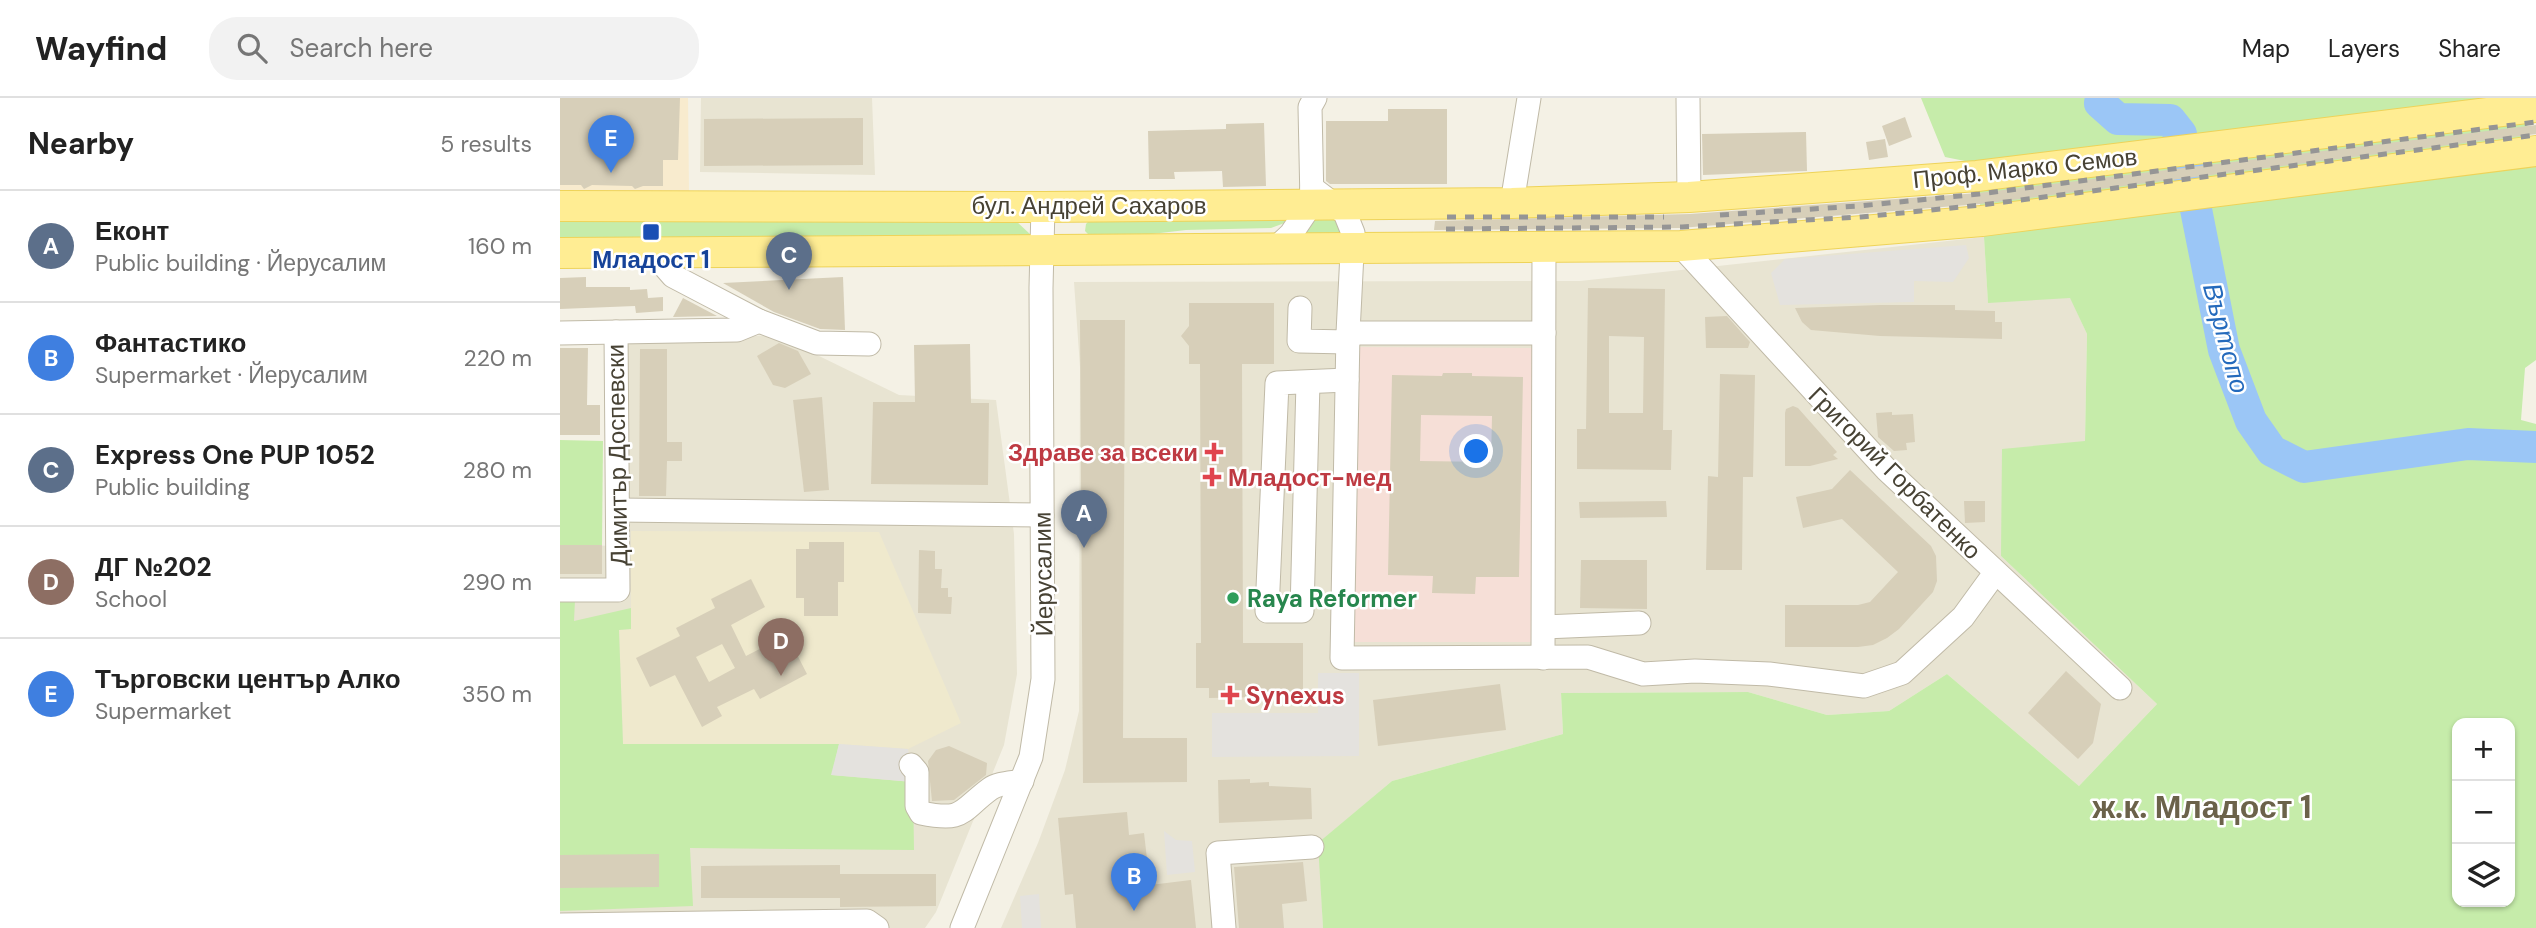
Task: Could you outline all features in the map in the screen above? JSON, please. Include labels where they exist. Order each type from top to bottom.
[{"type":"main road","name":"Проф. Марко Семов","points":[[1512,202],[1689,197],[1977,176],[2536,107]]},
{"type":"main road","name":"Проф. Марко Семов","points":[[1544,247],[1681,246],[1982,221],[2536,151]]},
{"type":"main road","name":"бул. Андрей Сахаров","points":[[560,206],[1043,206],[1319,198],[1512,202]]},
{"type":"main road","name":"бул. Андрей Сахаров","points":[[560,253],[1544,247]]},
{"type":"street","points":[[1275,249],[1319,198],[1310,107],[1315,98]]},
{"type":"street","points":[[1512,202],[1529,98]]},
{"type":"street","points":[[1688,98],[1689,197]]},
{"type":"street","points":[[1319,198],[1345,213],[1353,233],[1348,337],[1342,658],[1588,657],[1643,674],[1695,671],[1769,674],[1864,686],[1902,673],[1963,617],[1995,573]]},
{"type":"street","name":"Йерусалим","points":[[962,928],[1031,757],[1043,679],[1043,206]]},
{"type":"street","name":"Григорий Горбатенко","points":[[1681,246],[1886,469],[2120,688]]},
{"type":"street","points":[[1543,658],[1544,247]]},
{"type":"street","points":[[652,252],[673,276],[759,320],[817,343],[869,344]]},
{"type":"street","points":[[1300,307],[1299,341],[1348,337],[1544,333]]},
{"type":"street","points":[[616,332],[737,330],[759,320]]},
{"type":"street","name":"Димитър Доспевски","points":[[560,333],[616,332],[618,510],[618,590],[560,590]]},
{"type":"street","points":[[1308,382],[1302,611],[1267,611],[1277,383],[1347,380]]},
{"type":"street","points":[[618,510],[1042,515]]},
{"type":"street","points":[[1544,627],[1639,624]]},
{"type":"street","points":[[911,765],[917,772],[917,806],[921,813],[933,815],[957,815],[972,806],[992,787],[1023,781]]},
{"type":"street","points":[[1224,928],[1218,853],[1312,847]]},
{"type":"street","points":[[560,925],[867,921],[877,928]]},
{"type":"shaded area","points":[[560,98],[688,98],[689,192],[560,193]]},
{"type":"shaded area","points":[[701,98],[872,98],[875,175],[700,172]]},
{"type":"shaded area","points":[[1984,237],[1988,302],[2070,297],[2087,334],[2085,441],[2001,556],[2157,704],[2079,786],[1947,674],[1889,711],[1827,715],[1748,692],[1561,693],[1563,734],[1392,781],[1319,843],[1323,928],[1001,928],[1038,843],[1065,770],[1079,711],[1080,367],[1074,282],[1580,281]]},
{"type":"shaded area","points":[[1966,245],[1969,258],[1953,282],[1914,281],[1914,302],[1780,305],[1771,273],[1785,259]]},
{"type":"shaded area","points":[[776,335],[899,395],[996,400],[1014,534],[1017,674],[1004,745],[936,912],[925,928],[560,928],[560,545],[624,546],[627,342]]},
{"type":"shaded area","points":[[1355,347],[1536,348],[1534,642],[1353,642]]},
{"type":"shaded area","points":[[631,531],[879,532],[961,723],[908,749],[839,744],[623,744],[619,630],[631,629]]},
{"type":"shaded area","points":[[1318,673],[1359,673],[1359,756],[1212,757],[1212,713],[1318,713]]},
{"type":"shaded area","points":[[839,744],[908,749],[913,782],[831,775]]},
{"type":"shaded area","points":[[1164,831],[1176,840],[1192,841],[1195,872],[1167,875]]},
{"type":"shaded area","points":[[1039,894],[1041,928],[1022,928],[1020,896]]},
{"type":"green space","points":[[1921,98],[2530,98],[2523,168],[2536,167],[2536,360],[2525,368],[2521,420],[2536,424],[2536,928],[1323,928],[1318,843],[1392,781],[1563,734],[1561,693],[1748,692],[1827,715],[1889,711],[1947,674],[2079,786],[2157,704],[2001,556],[2002,449],[2085,441],[2087,334],[2070,298],[1988,303],[1984,237],[1975,163],[1945,157]]},
{"type":"green space","points":[[1325,207],[1348,234],[1308,235],[1306,229]]},
{"type":"green space","points":[[1297,211],[1290,221],[1271,228],[1090,236],[1085,231],[1090,220]]},
{"type":"green space","points":[[560,214],[1016,221],[1031,235],[560,239]]},
{"type":"green space","points":[[560,440],[603,441],[602,545],[560,545]]},
{"type":"green space","points":[[560,600],[575,600],[574,621],[631,608],[631,629],[619,630],[623,744],[839,744],[832,775],[913,782],[914,850],[690,848],[693,906],[560,911]]},
{"type":"building","points":[[560,98],[680,98],[678,160],[663,160],[663,186],[643,186],[635,189],[632,186],[592,185],[584,189],[581,185],[560,185]]},
{"type":"building","points":[[1388,109],[1447,109],[1447,184],[1330,184],[1326,181],[1326,121],[1388,121]]},
{"type":"building","points":[[1905,117],[1912,137],[1889,146],[1882,126]]},
{"type":"building","points":[[863,118],[863,165],[704,166],[704,119]]},
{"type":"building","points":[[1264,123],[1266,186],[1223,187],[1222,171],[1174,172],[1175,179],[1149,179],[1148,131],[1226,129],[1226,124]]},
{"type":"building","points":[[2536,125],[2536,134],[1980,204],[1680,228],[1434,230],[1435,221],[1690,214],[1979,193]]},
{"type":"building","points":[[1806,132],[1807,171],[1703,175],[1702,134]]},
{"type":"building","points":[[1885,139],[1888,157],[1869,160],[1866,142]]},
{"type":"building","points":[[586,277],[586,287],[647,289],[648,298],[663,297],[663,311],[636,313],[635,306],[560,309],[560,278]]},
{"type":"building","points":[[843,277],[845,330],[820,329],[774,312],[723,283]]},
{"type":"building","points":[[1588,288],[1665,289],[1663,430],[1672,430],[1671,470],[1577,469],[1577,429],[1586,429]],"holes":[[[1609,336],[1644,337],[1643,413],[1609,413]]]},
{"type":"building","points":[[683,298],[717,316],[673,317]]},
{"type":"building","points":[[1189,303],[1274,303],[1274,364],[1242,364],[1243,643],[1303,643],[1303,692],[1264,692],[1264,697],[1209,698],[1209,688],[1196,688],[1196,643],[1201,643],[1200,364],[1189,364],[1189,346],[1181,336],[1189,326]]},
{"type":"building","points":[[1955,305],[1955,310],[1995,311],[1995,322],[2002,322],[2002,339],[1880,336],[1811,330],[1802,322],[1795,308]]},
{"type":"building","points":[[1727,316],[1750,342],[1748,348],[1706,348],[1705,317]]},
{"type":"building","points":[[1080,320],[1125,320],[1123,738],[1187,738],[1187,782],[1083,783]]},
{"type":"building","points":[[779,343],[798,351],[811,374],[785,388],[773,385],[757,356]]},
{"type":"building","points":[[970,344],[971,403],[989,403],[988,485],[871,484],[873,402],[915,402],[914,345]]},
{"type":"building","points":[[560,348],[588,348],[587,405],[600,405],[600,435],[560,435]]},
{"type":"building","points":[[640,349],[667,349],[667,442],[682,442],[682,461],[667,461],[666,496],[639,496]]},
{"type":"building","points":[[1443,373],[1472,373],[1472,376],[1523,377],[1519,577],[1476,577],[1475,594],[1432,593],[1433,576],[1388,575],[1392,375],[1442,376]],"holes":[[[1421,415],[1492,416],[1491,462],[1420,461]]]},
{"type":"building","points":[[1720,374],[1755,375],[1753,477],[1743,477],[1742,570],[1706,570],[1708,476],[1718,477]]},
{"type":"building","points":[[822,397],[829,490],[804,492],[793,400]]},
{"type":"building","points":[[1793,406],[1798,408],[1837,452],[1833,455],[1838,459],[1810,466],[1785,466],[1785,413],[1786,409]]},
{"type":"building","points":[[1892,412],[1892,415],[1913,414],[1915,442],[1906,443],[1907,450],[1894,451],[1878,437],[1876,413]]},
{"type":"building","points":[[1850,470],[1931,546],[1936,556],[1937,581],[1933,592],[1899,629],[1873,645],[1785,647],[1785,605],[1858,605],[1870,602],[1898,572],[1842,519],[1803,528],[1796,497],[1832,489]]},
{"type":"building","points":[[1666,501],[1667,517],[1580,518],[1579,502]]},
{"type":"building","points":[[1964,501],[1985,501],[1985,522],[1965,523]]},
{"type":"building","points":[[809,542],[844,542],[844,582],[838,582],[838,616],[804,616],[804,598],[796,598],[796,549],[809,549]]},
{"type":"building","points":[[560,545],[602,545],[602,574],[560,574]]},
{"type":"building","points":[[919,550],[935,551],[935,569],[942,569],[941,588],[948,588],[948,597],[952,597],[951,614],[918,613]]},
{"type":"building","points":[[1581,560],[1647,560],[1647,609],[1580,608]]},
{"type":"building","points":[[751,579],[765,607],[731,625],[746,656],[787,635],[807,674],[760,699],[754,689],[717,707],[722,716],[702,727],[675,675],[650,687],[636,658],[680,636],[676,628],[715,608],[711,599]],"holes":[[[722,644],[735,668],[709,682],[696,657]]]},
{"type":"building","points":[[2066,671],[2101,704],[2093,743],[2078,759],[2028,713]]},
{"type":"building","points":[[1500,684],[1506,730],[1378,746],[1373,700]]},
{"type":"building","points":[[949,746],[987,763],[986,775],[954,800],[932,801],[928,761],[936,750]]},
{"type":"building","points":[[1250,779],[1250,783],[1269,782],[1269,786],[1311,788],[1312,819],[1219,823],[1218,780]]},
{"type":"building","points":[[1127,812],[1129,835],[1144,833],[1150,885],[1191,880],[1196,928],[1076,928],[1073,894],[1065,895],[1058,818]]},
{"type":"building","points":[[659,854],[659,887],[560,888],[560,855]]},
{"type":"building","points":[[1303,862],[1307,901],[1282,904],[1284,928],[1239,928],[1234,867]]},
{"type":"building","points":[[840,865],[840,874],[936,874],[936,906],[840,907],[840,898],[701,898],[701,866]]},
{"type":"waterway","name":"Въртопо","points":[[2101,98],[2100,103],[2118,119],[2170,120],[2181,134],[2224,350],[2251,421],[2272,451],[2304,467],[2468,444],[2536,447]]},
{"type":"railway","points":[[1720,215],[1859,206],[1979,194],[2536,122]]},
{"type":"railway","points":[[1446,229],[1682,227],[1861,217],[1981,205],[2536,135]]},
{"type":"railway","points":[[1447,217],[1664,217]]},
{"type":"place","name":"Търговски център Алко","points":[[611,173]]},
{"type":"place","name":"Младост 1","points":[[651,232]]},
{"type":"place","name":"Express One PUP 1052","points":[[789,290]]},
{"type":"place","name":"Здраве за всеки","points":[[1214,452]]},
{"type":"place","name":"Младост-мед","points":[[1212,477]]},
{"type":"place","name":"Еконт","points":[[1084,548]]},
{"type":"place","name":"Raya Reformer","points":[[1233,598]]},
{"type":"place","name":"ДГ №202","points":[[781,676]]},
{"type":"place","name":"Synexus","points":[[1230,695]]},
{"type":"place","name":"Фантастико","points":[[1134,911]]},
{"type":"district","name":"ж.к. Младост 1","points":[[2202,807]]}]
